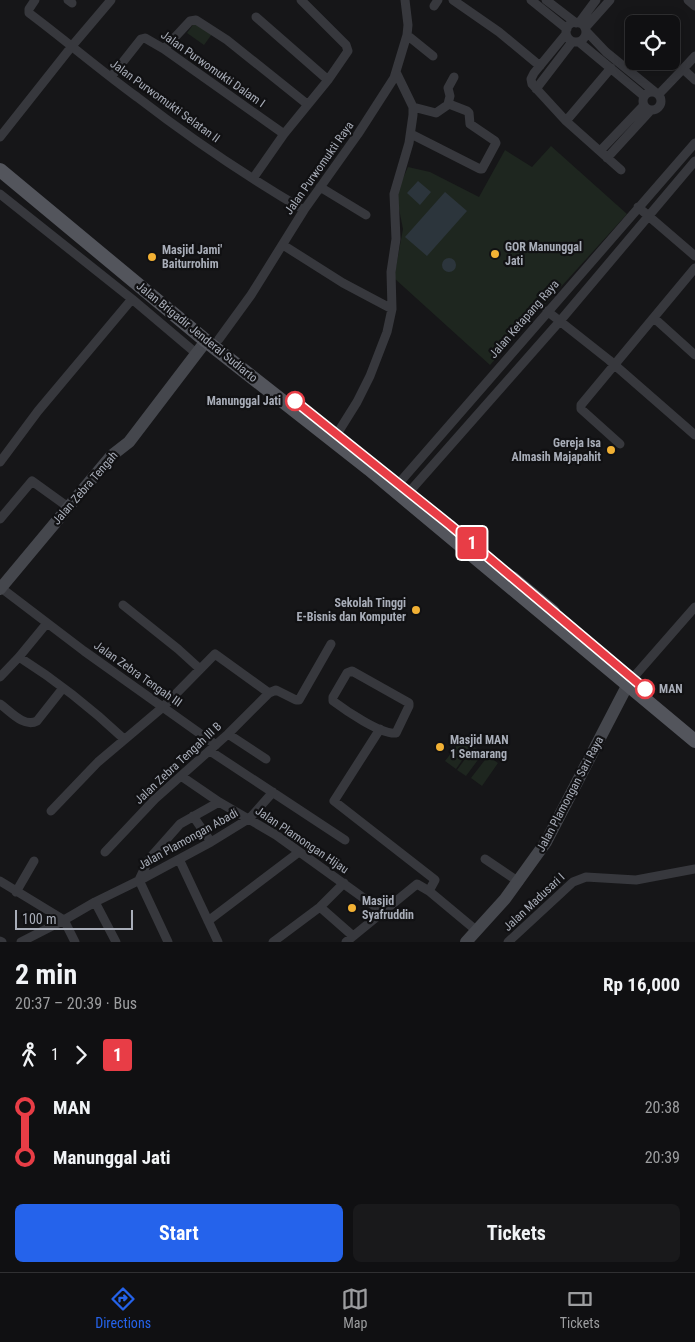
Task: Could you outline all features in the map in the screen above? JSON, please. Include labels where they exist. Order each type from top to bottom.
[{"type":"main road","name":"Jalan Brigadir Jenderal Sudiarto","points":[[0,161],[212,340],[337,434],[401,491]]},
{"type":"main road","name":"Jalan Brigadir Jenderal Sudiarto","points":[[0,170],[401,491],[630,682],[695,741]]},
{"type":"main road","name":"Jalan Brigadir Jenderal Sudiarto","points":[[630,682],[695,729]]},
{"type":"street","name":"Jalan Purwomukti Selatan II","points":[[35,0],[29,9],[29,13],[110,77],[206,147],[273,192],[304,210]]},
{"type":"street","points":[[0,137],[111,0]]},
{"type":"street","points":[[254,178],[284,134],[328,80],[348,51],[346,45],[301,0]]},
{"type":"street","name":"Jalan Purwomukti Raya","points":[[212,340],[254,289],[304,210],[393,81],[407,35],[406,0]]},
{"type":"street","points":[[453,0],[499,32],[540,66]]},
{"type":"street","points":[[531,0],[571,37],[611,68],[646,103],[660,106],[662,100],[657,93],[606,52],[581,26],[546,0]]},
{"type":"street","points":[[596,0],[581,26],[584,38],[571,37],[540,66],[531,79],[536,89],[566,121],[621,170]]},
{"type":"street","points":[[581,26],[610,0]]},
{"type":"street","points":[[688,0],[695,6]]},
{"type":"street","points":[[256,17],[328,80]]},
{"type":"street","points":[[164,49],[190,22],[196,20],[227,40],[307,104]]},
{"type":"street","points":[[536,89],[571,37],[570,24],[581,26]]},
{"type":"street","points":[[407,35],[433,56]]},
{"type":"street","name":"Jalan Purwomukti Dalam I","points":[[110,77],[143,38],[147,38],[284,134]]},
{"type":"street","points":[[657,93],[695,56]]},
{"type":"street","points":[[566,121],[611,68]]},
{"type":"street","points":[[683,69],[695,80]]},
{"type":"street","points":[[337,434],[357,402],[370,376],[387,332],[392,309],[391,272],[396,239],[394,194],[413,122],[413,107],[396,72]]},
{"type":"street","points":[[413,107],[436,113],[448,104],[450,96],[448,88],[454,77]]},
{"type":"street","points":[[607,158],[646,103],[650,92],[657,93]]},
{"type":"street","points":[[600,151],[646,103]]},
{"type":"street","points":[[411,134],[472,166],[482,169],[496,142],[470,124],[467,111],[448,104]]},
{"type":"street","name":"Jalan Ketapang Raya","points":[[401,491],[420,458],[695,143]]},
{"type":"street","points":[[401,491],[431,468],[560,321],[695,161]]},
{"type":"street","points":[[320,187],[366,215]]},
{"type":"street","points":[[0,194],[132,299],[197,354]]},
{"type":"street","points":[[638,207],[695,256]]},
{"type":"street","points":[[283,245],[343,283],[392,309]]},
{"type":"street","points":[[620,444],[580,407],[582,402],[695,268]]},
{"type":"street","points":[[1,459],[132,299]]},
{"type":"street","points":[[547,311],[615,365],[695,435]]},
{"type":"street","points":[[654,318],[695,355]]},
{"type":"street","name":"Jalan Zebra Tengah","points":[[0,588],[110,456],[130,442],[197,354],[212,340]]},
{"type":"street","points":[[456,417],[467,427]]},
{"type":"street","points":[[448,426],[458,437]]},
{"type":"street","points":[[420,458],[431,468]]},
{"type":"street","points":[[0,519],[32,481],[68,507]]},
{"type":"street","name":"Jalan Zebra Tengah III","points":[[0,588],[163,707],[213,748]]},
{"type":"street","points":[[123,604],[178,648],[200,669]]},
{"type":"street","points":[[630,682],[695,608]]},
{"type":"street","points":[[0,677],[47,623]]},
{"type":"street","points":[[50,811],[98,762],[163,707],[213,655],[218,655],[269,693],[276,690],[299,700],[331,644]]},
{"type":"street","points":[[19,657],[88,706],[124,739]]},
{"type":"street","points":[[354,672],[408,703],[409,706],[396,733],[380,729],[333,701],[347,673],[354,672]]},
{"type":"street","name":"Jalan Plamongan Sari Raya","points":[[466,942],[519,882],[553,830],[630,682]]},
{"type":"street","points":[[0,704],[24,722],[32,724],[63,688]]},
{"type":"street","name":"Jalan Zebra Tengah III B","points":[[105,852],[155,799],[213,748],[269,693]]},
{"type":"street","points":[[380,729],[334,801],[434,879],[429,891]]},
{"type":"street","points":[[228,734],[266,759]]},
{"type":"street","name":"Jalan Plamongan Hijau","points":[[213,748],[273,792],[345,840]]},
{"type":"street","name":"Jalan Plamongan Hijau","points":[[181,776],[219,802],[250,818],[276,835],[382,912]]},
{"type":"street","name":"Jalan Plamongan Abadi","points":[[21,942],[210,842],[250,818],[273,792]]},
{"type":"street","name":"Jalan Plamongan Abadi","points":[[139,880],[149,859],[180,824],[219,802]]},
{"type":"street","points":[[193,816],[210,842]]},
{"type":"street","points":[[208,921],[299,852]]},
{"type":"street","points":[[179,859],[218,942]]},
{"type":"street","points":[[485,859],[519,882]]},
{"type":"street","points":[[16,892],[34,861]]},
{"type":"street","name":"Jalan Madusari I","points":[[508,942],[573,882],[579,879],[586,877],[636,880],[695,869]]},
{"type":"street","points":[[139,880],[168,942]]},
{"type":"street","points":[[0,881],[64,920],[75,942]]},
{"type":"street","points":[[273,942],[320,907],[344,883]]},
{"type":"street","points":[[346,942],[415,885],[420,884],[476,931]]},
{"type":"street","points":[[95,902],[116,942]]},
{"type":"street","points":[[320,907],[353,936]]},
{"type":"shaded area","points":[[195,22],[212,34],[204,45],[187,33]]},
{"type":"shaded area","name":"GOR Manunggal Jati","points":[[551,146],[627,214],[490,365],[394,278],[403,229],[396,194],[408,167],[430,172],[479,197],[505,150],[532,167]]},
{"type":"shaded area","points":[[418,181],[431,192],[420,205],[407,193]]},
{"type":"shaded area","points":[[445,192],[467,211],[427,256],[405,237]]},
{"type":"shaded area","points":[[446,258],[452,258],[456,265],[452,272],[446,272],[442,268],[442,262]]},
{"type":"shaded area","points":[[462,739],[472,746],[456,769],[445,761]]},
{"type":"shaded area","points":[[474,747],[483,753],[466,776],[457,770]]},
{"type":"shaded area","points":[[488,756],[498,763],[482,786],[471,778]]},
{"type":"bus line","name":"1","points":[[295,401],[450,525],[645,689]]},
{"type":"place","name":"GOR Manunggal Jati","points":[[495,254]]},
{"type":"place","name":"Masjid Jami' Baiturrohim","points":[[152,257]]},
{"type":"place","name":"Manunggal Jati","points":[[295,401]]},
{"type":"place","name":"Gereja Isa Almasih Majapahit","points":[[611,450]]},
{"type":"place","name":"Sekolah Tinggi E-Bisnis dan Komputer","points":[[416,610]]},
{"type":"place","name":"MAN","points":[[645,689]]},
{"type":"place","name":"Masjid MAN 1 Semarang","points":[[440,747]]},
{"type":"place","name":"Masjid Syafruddin","points":[[352,908]]}]
